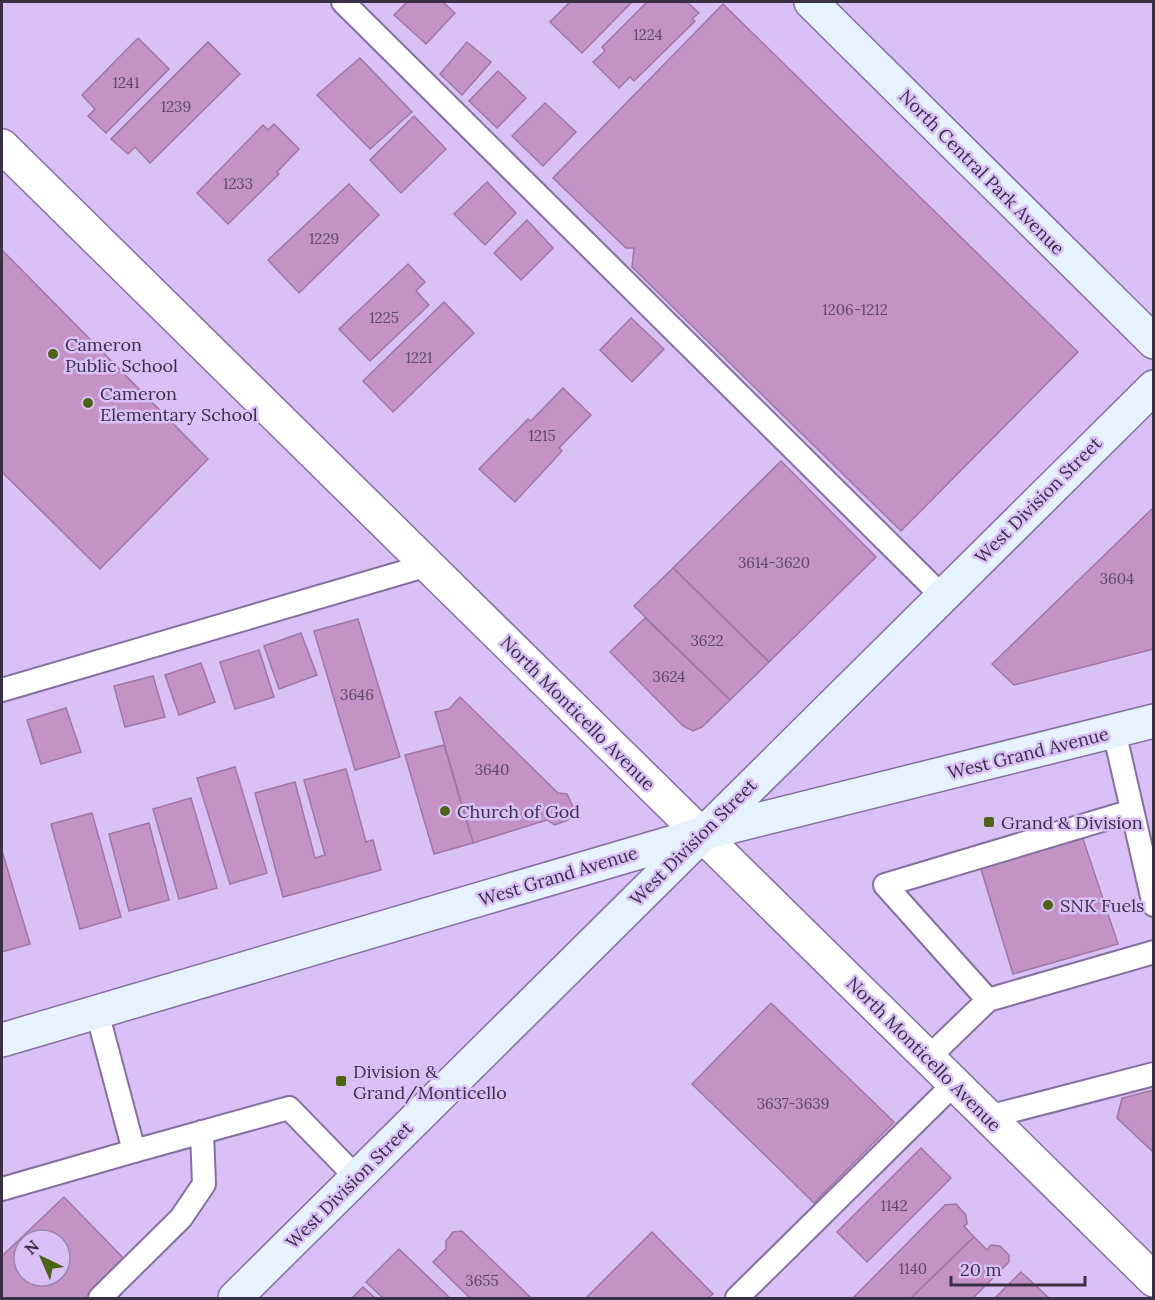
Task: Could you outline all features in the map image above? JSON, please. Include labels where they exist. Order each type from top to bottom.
[{"type":"main road","name":"North Central Park Avenue","points":[[811,2],[1154,342]]},
{"type":"main road","name":"West Division Street","points":[[235,1299],[701,834],[1154,387]]},
{"type":"main road","name":"West Grand Avenue","points":[[2,1040],[701,834],[1154,721]]},
{"type":"street","name":"North Monticello Avenue","points":[[2,146],[1154,1280]]},
{"type":"lane","points":[[343,2],[942,596]]},
{"type":"lane","points":[[2,690],[428,565]]},
{"type":"lane","points":[[1114,731],[1154,905]]},
{"type":"lane","points":[[988,1000],[885,885],[1132,811]]},
{"type":"lane","points":[[928,1058],[988,1000],[1154,952]]},
{"type":"lane","points":[[97,1012],[134,1151]]},
{"type":"lane","points":[[988,1117],[1154,1074]]},
{"type":"lane","points":[[737,1299],[954,1084]]},
{"type":"lane","points":[[2,1189],[289,1108],[356,1177]]},
{"type":"lane","points":[[100,1299],[181,1218],[204,1184],[202,1132]]},
{"type":"building","points":[[407,2],[443,2],[455,13],[426,44],[394,15]]},
{"type":"building","points":[[570,2],[632,2],[582,53],[550,22]]},
{"type":"building","points":[[647,2],[687,2],[699,13],[692,19],[695,21],[634,81],[630,77],[619,88],[593,62],[605,51],[602,47]]},
{"type":"building","points":[[723,4],[1078,352],[901,531],[632,267],[634,248],[626,248],[553,178]]},
{"type":"building","points":[[138,38],[169,69],[106,133],[88,116],[95,109],[82,95]]},
{"type":"building","points":[[208,42],[240,74],[150,163],[135,147],[128,154],[111,139]]},
{"type":"building","points":[[467,42],[491,62],[462,95],[440,74]]},
{"type":"building","points":[[360,58],[412,112],[370,149],[317,95]]},
{"type":"building","points":[[498,71],[526,98],[497,128],[469,101]]},
{"type":"building","points":[[545,103],[576,132],[543,166],[512,136]]},
{"type":"building","points":[[414,116],[446,149],[401,193],[370,160]]},
{"type":"building","points":[[274,124],[299,149],[277,172],[279,174],[228,224],[197,193],[263,125],[268,130]]},
{"type":"building","points":[[487,182],[516,213],[485,245],[454,214]]},
{"type":"building","points":[[349,184],[379,215],[299,293],[268,260]]},
{"type":"building","points":[[527,220],[553,248],[521,280],[494,253]]},
{"type":"building","name":"Cameron Public School","points":[[2,250],[208,459],[100,569],[2,472]]},
{"type":"building","points":[[408,264],[425,282],[416,291],[429,305],[370,361],[339,329]]},
{"type":"building","points":[[444,302],[474,333],[393,412],[363,381]]},
{"type":"building","points":[[631,318],[664,349],[632,382],[600,350]]},
{"type":"building","points":[[563,388],[591,415],[559,448],[562,451],[515,502],[479,469],[528,419],[531,421]]},
{"type":"building","points":[[781,461],[876,557],[769,662],[673,568]]},
{"type":"building","points":[[1154,507],[1154,649],[1014,685],[992,664]]},
{"type":"building","points":[[673,568],[769,662],[730,700],[634,606]]},
{"type":"building","points":[[645,618],[730,700],[702,727],[693,731],[683,726],[610,652]]},
{"type":"building","points":[[358,619],[400,757],[355,770],[314,631]]},
{"type":"building","points":[[301,633],[317,675],[279,689],[264,646]]},
{"type":"building","points":[[259,650],[274,697],[235,709],[220,662]]},
{"type":"building","points":[[201,663],[215,702],[179,715],[165,675]]},
{"type":"building","points":[[153,676],[165,717],[125,727],[114,686]]},
{"type":"building","points":[[460,697],[558,793],[567,794],[575,811],[568,820],[555,825],[547,820],[473,843],[435,712],[449,709]]},
{"type":"building","points":[[66,708],[81,752],[41,764],[27,720]]},
{"type":"building","points":[[444,745],[473,843],[434,854],[405,755]]},
{"type":"building","points":[[235,767],[267,873],[230,884],[197,778]]},
{"type":"building","points":[[346,769],[366,842],[373,840],[381,870],[283,897],[255,793],[295,782],[315,858],[325,855],[304,780]]},
{"type":"building","points":[[191,798],[217,888],[179,899],[153,809]]},
{"type":"building","points":[[92,813],[121,917],[80,929],[51,824]]},
{"type":"building","points":[[149,823],[169,900],[129,911],[109,834]]},
{"type":"building","name":"SNK Fuels","points":[[1082,836],[1118,944],[1013,974],[980,866]]},
{"type":"building","points":[[2,851],[30,944],[2,952]]},
{"type":"building","points":[[771,1003],[894,1122],[814,1203],[692,1084]]},
{"type":"building","points":[[1154,1090],[1154,1153],[1117,1118],[1122,1098]]},
{"type":"building","points":[[921,1148],[951,1178],[867,1262],[837,1232]]},
{"type":"building","points":[[64,1197],[130,1265],[95,1298],[2,1298],[2,1256],[12,1246],[12,1288],[72,1288],[72,1228],[31,1228]]},
{"type":"building","points":[[956,1204],[966,1215],[967,1224],[964,1226],[974,1237],[911,1298],[853,1298],[945,1205]]},
{"type":"building","points":[[462,1231],[531,1298],[470,1298],[433,1262],[446,1249],[446,1241],[453,1232]]},
{"type":"building","points":[[652,1232],[713,1294],[708,1298],[586,1298]]},
{"type":"building","points":[[974,1237],[987,1250],[991,1245],[1000,1246],[1009,1255],[1009,1262],[973,1298],[911,1298]]},
{"type":"building","points":[[399,1249],[450,1298],[383,1298],[366,1282]]},
{"type":"building","points":[[1021,1272],[1049,1298],[995,1298]]},
{"type":"building","points":[[363,1287],[375,1298],[352,1298]]},
{"type":"place","name":"Cameron Public School","points":[[53,354]]},
{"type":"place","name":"Cameron Elementary School","points":[[88,403]]},
{"type":"place","name":"Church of God","points":[[445,811]]},
{"type":"place","name":"Grand & Division","points":[[989,822]]},
{"type":"place","name":"SNK Fuels","points":[[1048,905]]},
{"type":"place","name":"Division & Grand/Monticello","points":[[341,1081]]}]
